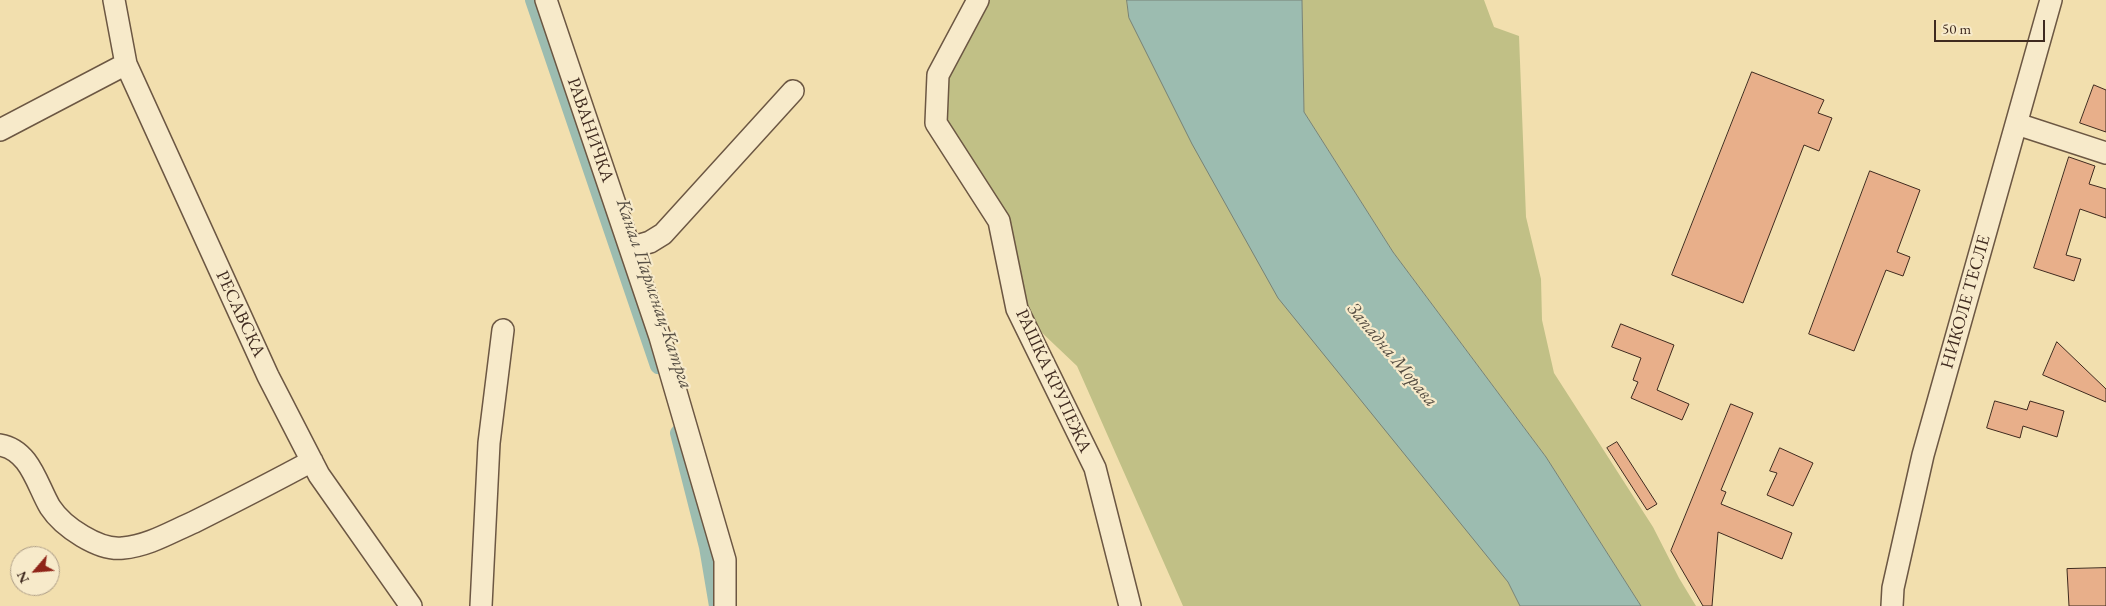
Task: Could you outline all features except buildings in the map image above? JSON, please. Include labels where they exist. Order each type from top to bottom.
[{"type":"street","name":"РЕСАВСКА","points":[[114,0],[126,64],[268,376],[319,475],[411,606]]},
{"type":"street","name":"РАВАНИЧКА","points":[[546,0],[660,337],[725,560],[725,606]]},
{"type":"street","name":"РАШКА КРУПЕЖА","points":[[978,0],[938,74],[936,123],[999,222],[1017,309],[1094,468],[1130,606]]},
{"type":"street","points":[[2049,8],[2064,0]]},
{"type":"street","name":"НИКОЛЕ ТЕСЛЕ","points":[[1892,606],[1893,588],[1923,456],[2049,8]]},
{"type":"street","points":[[0,130],[126,64]]},
{"type":"street","points":[[630,248],[650,242],[663,234],[793,91]]},
{"type":"street","points":[[2016,124],[2106,152]]},
{"type":"street","points":[[481,606],[489,443],[503,330]]},
{"type":"street","points":[[0,445],[9,446],[34,471],[51,508],[79,535],[106,547],[123,548],[153,541],[312,461]]},
{"type":"shaded area","points":[[978,0],[1127,0],[1129,18],[1508,582],[1520,606],[1183,606],[1077,366],[1017,309],[999,221],[936,123],[938,75]]},
{"type":"shaded area","points":[[1302,0],[1484,0],[1494,27],[1519,36],[1526,217],[1541,279],[1542,320],[1554,373],[1653,527],[1679,578],[1696,606],[1641,606],[1546,457],[1393,252],[1304,112]]},
{"type":"water","name":"Западна Морава","points":[[1127,0],[1302,0],[1304,112],[1393,252],[1546,457],[1641,606],[1520,606],[1508,582],[1278,298],[1192,144],[1129,18]]},
{"type":"waterway","name":"Канал Парменац-Катрга","points":[[533,0],[658,366]]},
{"type":"waterway","name":"Канал Парменац-Катрга","points":[[678,433],[707,547],[717,606]]}]
